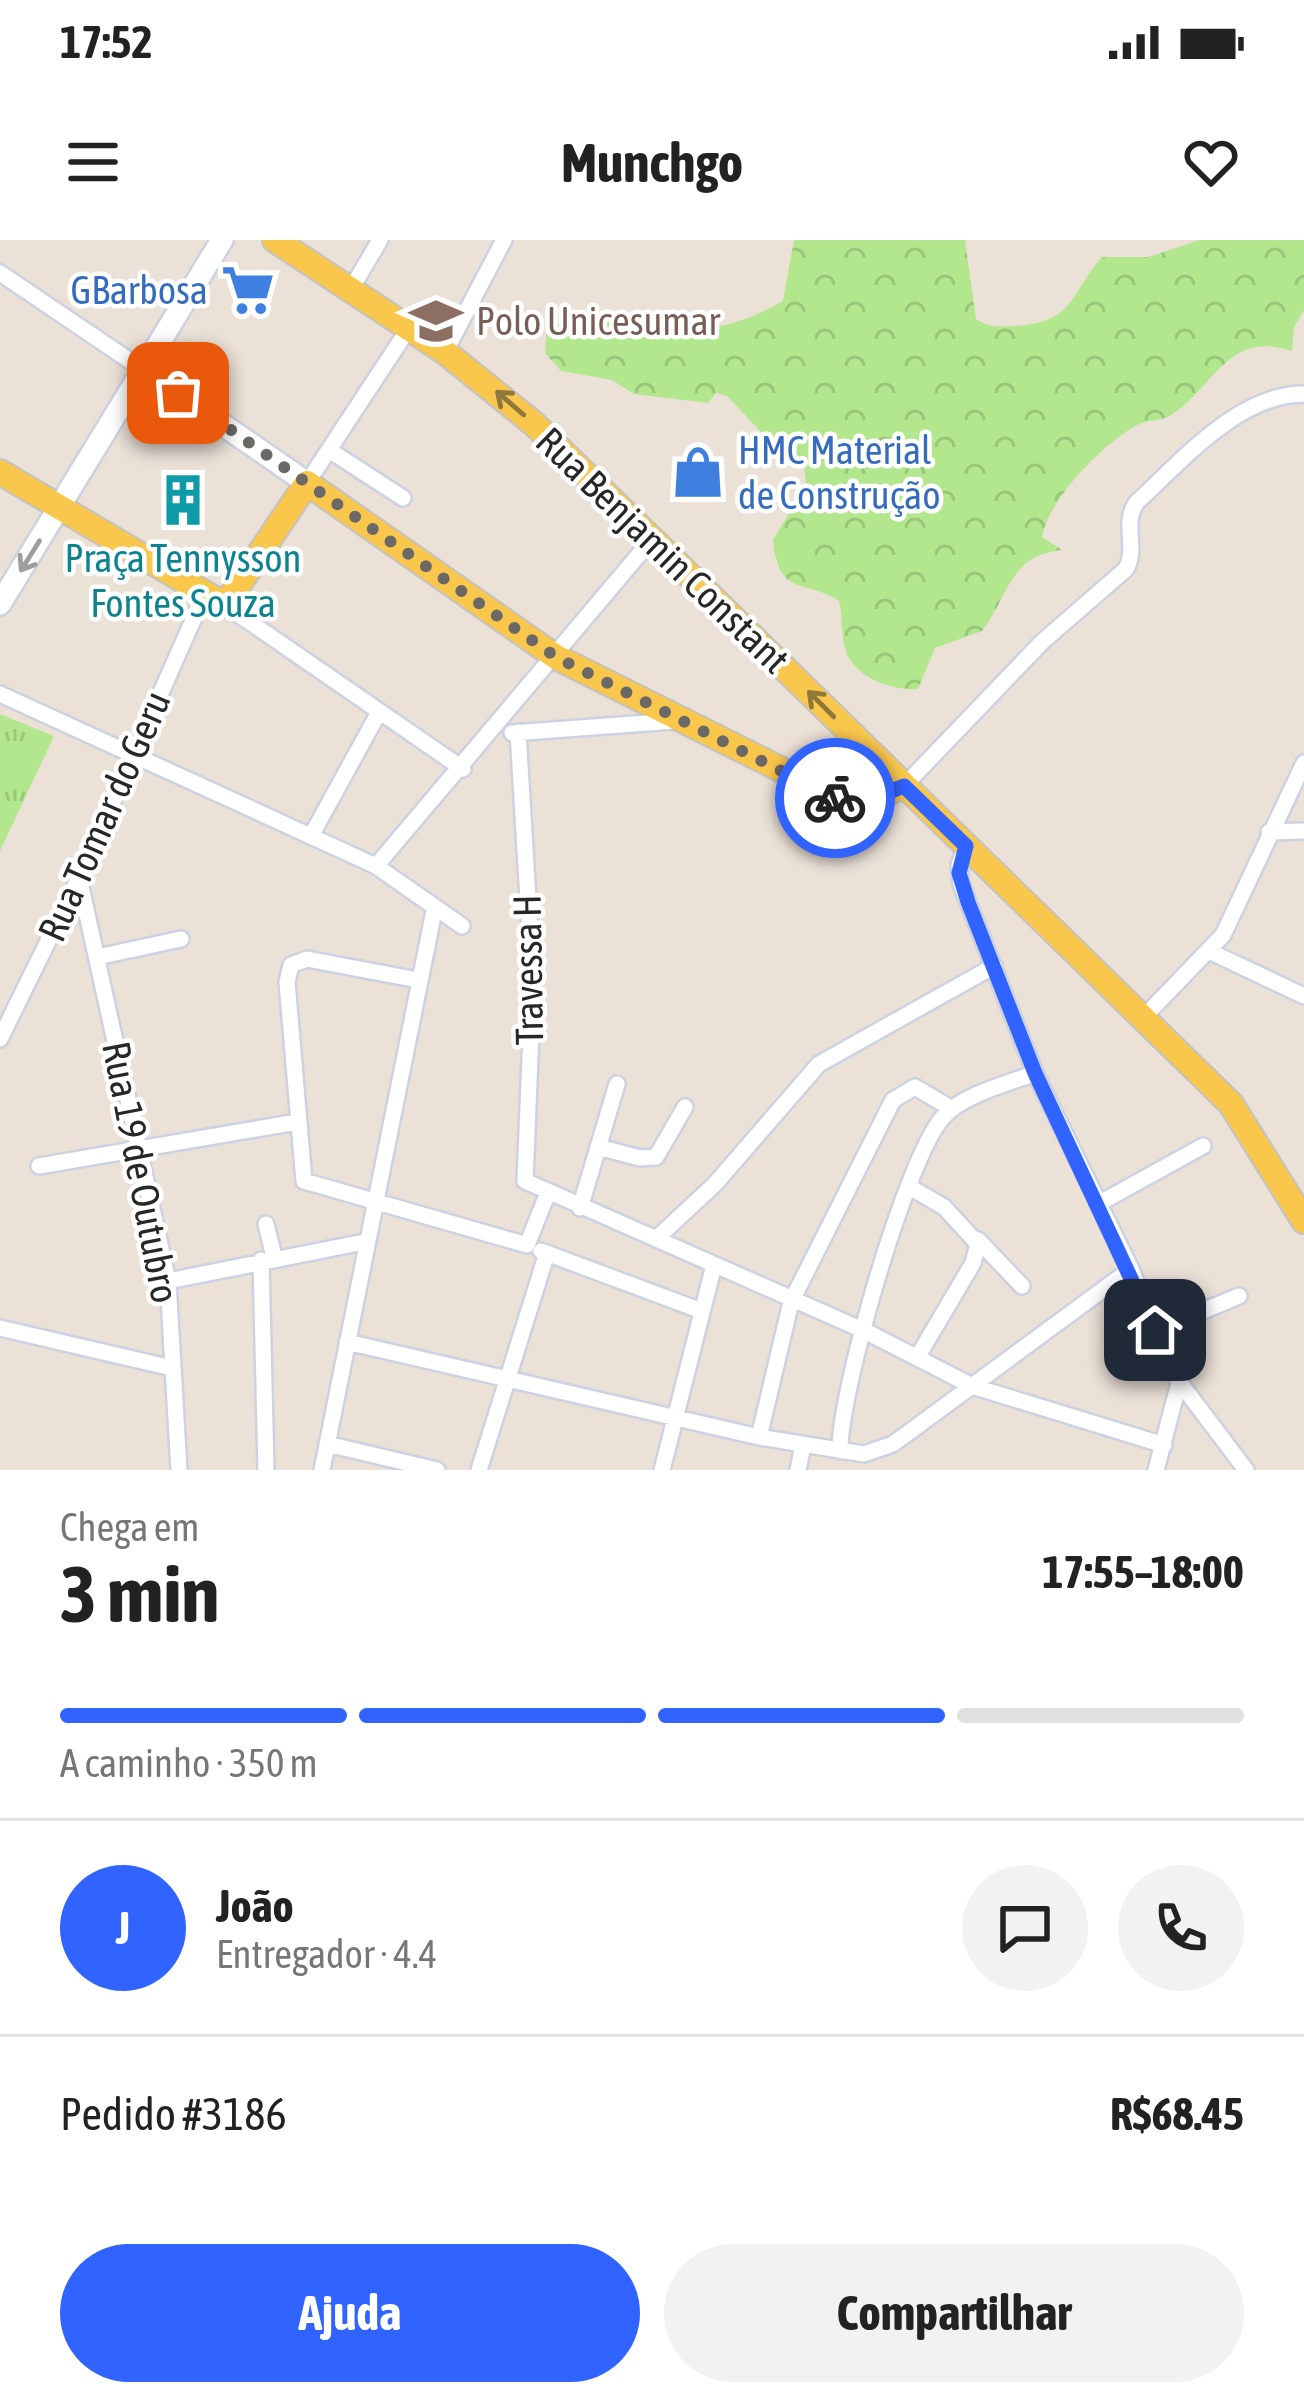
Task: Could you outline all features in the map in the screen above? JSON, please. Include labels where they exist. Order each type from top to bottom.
[{"type":"main road","points":[[0,604],[222,240]]},
{"type":"main road","name":"Rua Benjamin Constant","points":[[275,240],[445,352],[533,423],[1242,1115]]},
{"type":"main road","points":[[146,371],[556,657],[842,800],[866,801],[904,786]]},
{"type":"main road","points":[[0,472],[215,599],[307,483]]},
{"type":"main road","points":[[1242,1115],[1260,1129],[1304,1190]]},
{"type":"main road","points":[[1242,1115],[1304,1221]]},
{"type":"street","points":[[351,289],[380,240]]},
{"type":"street","points":[[445,352],[497,243]]},
{"type":"street","points":[[0,273],[146,371]]},
{"type":"street","points":[[307,483],[410,328]]},
{"type":"street","points":[[904,786],[1042,642],[1126,569],[1132,547],[1129,517],[1136,503],[1223,426],[1277,397],[1304,394]]},
{"type":"street","points":[[329,450],[403,499]]},
{"type":"street","points":[[376,866],[463,769],[652,538]]},
{"type":"street","points":[[215,599],[463,769]]},
{"type":"street","name":"Rua Tomar do Geru","points":[[0,1039],[79,878],[131,755],[215,599]]},
{"type":"street","points":[[0,694],[376,866],[434,911],[462,926]]},
{"type":"street","points":[[311,836],[378,714]]},
{"type":"street","points":[[492,734],[676,720]]},
{"type":"street","name":"Travessa H","points":[[518,732],[533,983],[521,1170],[525,1181],[547,1195]]},
{"type":"street","points":[[1143,1018],[1211,952],[1233,917],[1304,763]]},
{"type":"street","points":[[1269,832],[1304,831]]},
{"type":"street","points":[[966,846],[959,865],[961,884],[1035,1073],[1131,1269],[1179,1383],[1246,1470]]},
{"type":"street","name":"Rua 19 de Outubro","points":[[79,878],[168,1281],[179,1470]]},
{"type":"street","points":[[322,1470],[364,1242],[434,911]]},
{"type":"street","points":[[97,957],[181,939]]},
{"type":"street","points":[[1211,952],[1304,996]]},
{"type":"street","points":[[418,980],[307,959],[291,964],[287,982],[306,1184],[527,1245],[699,1310]]},
{"type":"street","points":[[657,1238],[715,1184],[819,1064],[994,966]]},
{"type":"street","points":[[840,1451],[842,1406],[908,1186],[926,1143],[952,1109],[1035,1073]]},
{"type":"street","points":[[580,1208],[617,1084]]},
{"type":"street","points":[[759,1437],[791,1302],[840,1196],[898,1094],[923,1088],[952,1109]]},
{"type":"street","points":[[598,1147],[656,1157],[685,1107]]},
{"type":"street","points":[[39,1166],[297,1122]]},
{"type":"street","points":[[1098,1204],[1203,1146]]},
{"type":"street","points":[[908,1186],[944,1207],[1022,1286]]},
{"type":"street","points":[[527,1245],[547,1195],[657,1238],[791,1302],[865,1331],[972,1386],[1163,1445]]},
{"type":"street","points":[[266,1224],[266,1470]]},
{"type":"street","points":[[918,1356],[976,1256],[975,1238]]},
{"type":"street","points":[[168,1281],[364,1242]]},
{"type":"street","points":[[479,1470],[548,1253]]},
{"type":"street","points":[[662,1470],[714,1264]]},
{"type":"street","points":[[347,1342],[759,1437],[840,1451],[879,1451],[1131,1269]]},
{"type":"street","points":[[1155,1330],[1239,1296]]},
{"type":"street","points":[[0,1328],[172,1368]]},
{"type":"street","points":[[1156,1470],[1179,1383]]},
{"type":"street","points":[[327,1444],[437,1470]]},
{"type":"street","points":[[798,1470],[803,1445]]},
{"type":"green space","points":[[794,240],[965,240],[976,319],[1003,326],[1034,323],[1060,313],[1102,257],[1149,257],[1199,240],[1304,240],[1304,310],[1294,327],[1292,351],[1270,346],[1237,354],[1171,415],[1137,425],[1109,445],[1066,489],[1047,522],[1042,537],[1062,550],[1044,553],[1021,569],[982,631],[935,648],[918,689],[897,688],[865,674],[849,659],[839,601],[788,579],[776,559],[773,540],[806,485],[804,462],[762,433],[727,396],[716,393],[708,403],[634,394],[612,380],[561,371],[545,353],[547,328],[569,319],[701,329],[752,316],[783,301]]},
{"type":"green space","points":[[0,714],[54,736],[0,851]]},
{"type":"way so far","points":[[178,393],[556,657],[835,798]]},
{"type":"place","name":"GBarbosa","points":[[248,290]]},
{"type":"place","name":"Polo Unicesumar","points":[[436,321]]},
{"type":"place","name":"HMC Material de Construção","points":[[698,472]]},
{"type":"place","name":"Praça Tennysson Fontes Souza","points":[[183,500]]},
{"type":"route","points":[[835,798],[866,801],[904,786],[966,846],[959,873],[968,902],[1035,1073],[1131,1269],[1155,1330]]}]
